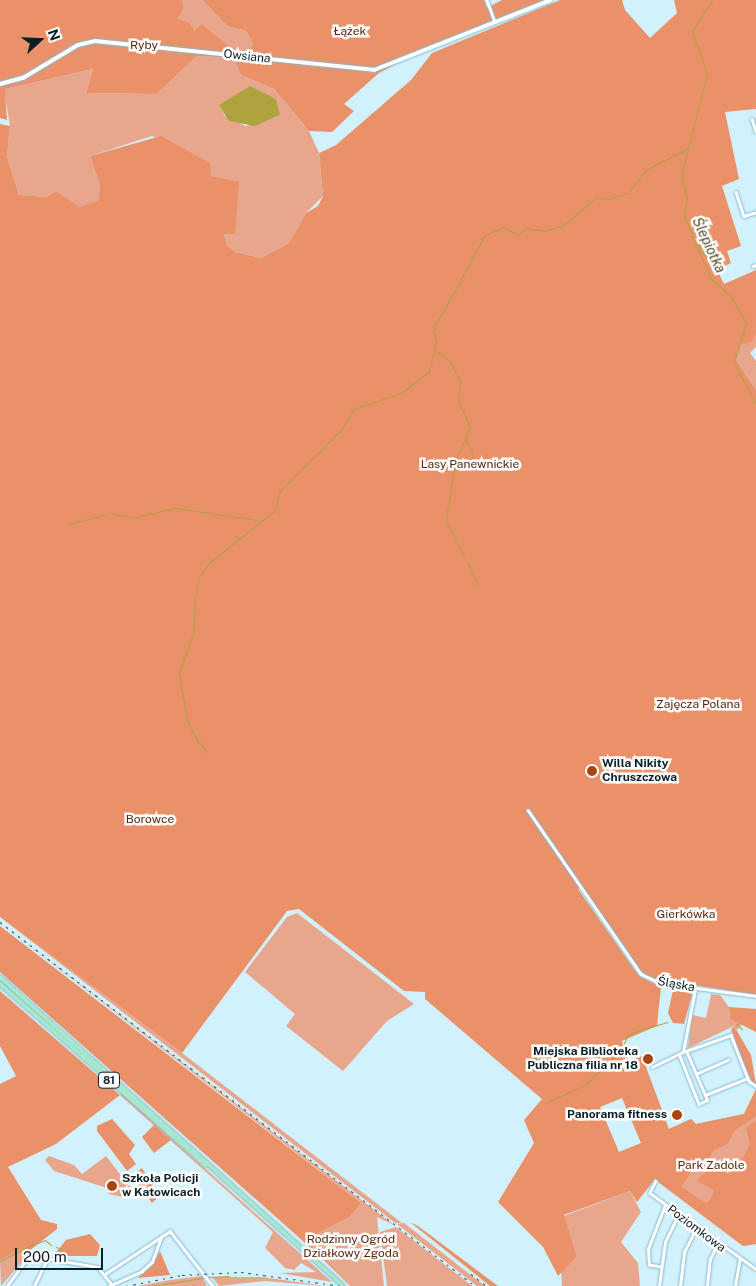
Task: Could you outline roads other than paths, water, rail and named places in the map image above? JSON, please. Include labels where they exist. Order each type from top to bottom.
[{"type":"main road","name":"81","points":[[0,977],[343,1286]]},
{"type":"main road","name":"81","points":[[0,984],[218,1174]]},
{"type":"street","points":[[492,0],[488,1],[495,22]]},
{"type":"street","name":"Owsiana","points":[[0,84],[23,78],[78,45],[95,41],[372,70],[551,0]]},
{"type":"street","points":[[752,119],[756,132]]},
{"type":"street","points":[[736,192],[744,216],[756,212]]},
{"type":"street","name":"Śląska","points":[[528,810],[641,974],[657,983],[756,996]]},
{"type":"street","points":[[680,1056],[699,1104],[707,1100],[685,1053],[695,989]]},
{"type":"street","points":[[652,1067],[731,1035],[748,1080],[756,1086]]},
{"type":"street","points":[[696,1074],[728,1060]]},
{"type":"street","points":[[705,1095],[748,1080]]},
{"type":"street","name":"Poziomkowa","points":[[656,1181],[650,1194],[717,1245],[756,1269]]},
{"type":"street","points":[[661,1267],[649,1264],[648,1249],[665,1205]]},
{"type":"street","points":[[659,1286],[667,1233],[678,1215]]},
{"type":"street","points":[[680,1286],[684,1252],[696,1228]]},
{"type":"street","points":[[105,1274],[170,1231],[213,1286]]},
{"type":"street","points":[[7,1286],[33,1256],[92,1266],[105,1274],[111,1286],[142,1272],[152,1262],[162,1237]]},
{"type":"street","points":[[708,1286],[710,1259],[717,1245]]},
{"type":"street","points":[[34,1286],[47,1259]]},
{"type":"street","points":[[735,1286],[740,1260]]},
{"type":"water","points":[[250,86],[276,99],[280,115],[255,126],[229,121],[219,105]]},
{"type":"water","points":[[711,237],[723,265],[715,274],[699,245]]},
{"type":"waterway","name":"Ślepiotka","points":[[712,0],[692,31],[707,74],[681,175],[687,197],[684,216],[711,279],[730,295],[746,323],[734,363],[756,404]]},
{"type":"waterway","points":[[629,191],[646,170],[688,148]]},
{"type":"waterway","points":[[196,595],[199,577],[210,562],[274,511],[280,491],[340,431],[354,409],[401,393],[429,372],[436,342],[433,330],[485,235],[503,227],[518,235],[527,228],[544,231],[562,226],[596,198],[610,199],[627,193]]},
{"type":"waterway","points":[[436,351],[449,360],[460,381],[458,400],[470,427],[465,440],[471,451]]},
{"type":"waterway","points":[[456,459],[464,441]]},
{"type":"waterway","points":[[472,453],[473,459]]},
{"type":"waterway","points":[[455,463],[446,520],[465,559]]},
{"type":"waterway","points":[[112,514],[132,518],[175,508],[264,521]]},
{"type":"waterway","points":[[69,524],[108,514]]},
{"type":"waterway","points":[[467,562],[478,585]]},
{"type":"waterway","points":[[195,598],[193,634],[179,673],[187,720],[198,742]]},
{"type":"waterway","points":[[199,742],[207,752]]},
{"type":"waterway","points":[[547,1102],[585,1085],[621,1050],[628,1034],[667,1022]]},
{"type":"waterway","points":[[736,1024],[742,1029]]},
{"type":"waterway","points":[[26,1247],[45,1240],[51,1245]]},
{"type":"waterway","points":[[56,1247],[62,1249]]},
{"type":"waterway","points":[[0,1261],[25,1248]]},
{"type":"waterway","points":[[208,1277],[229,1276]]},
{"type":"waterway","points":[[151,1286],[202,1278]]},
{"type":"railway","points":[[0,922],[475,1286]]},
{"type":"railway","points":[[126,1286],[182,1275],[241,1272],[342,1286]]},
{"type":"railway","points":[[471,1274],[487,1286]]},
{"type":"place","name":"Willa Nikity Chruszczowa","points":[[592,771]]},
{"type":"place","name":"Miejska Biblioteka Publiczna filia nr 18","points":[[648,1059]]},
{"type":"place","name":"Panorama fitness","points":[[677,1115]]},
{"type":"place","name":"Szkoła Policji w Katowicach","points":[[112,1186]]},
{"type":"park label","name":"Łążek","points":[[350,32]]},
{"type":"park label","name":"Ryby","points":[[144,46]]},
{"type":"park label","name":"Lasy Panewnickie","points":[[470,465]]},
{"type":"park label","name":"Zajęcza Polana","points":[[698,705]]},
{"type":"park label","name":"Borowce","points":[[150,820]]},
{"type":"park label","name":"Gierkówka","points":[[686,915]]},
{"type":"park label","name":"Park Zadole","points":[[711,1166]]},
{"type":"park label","name":"Rodzinny Ogród Działkowy Zgoda","points":[[351,1247]]}]
